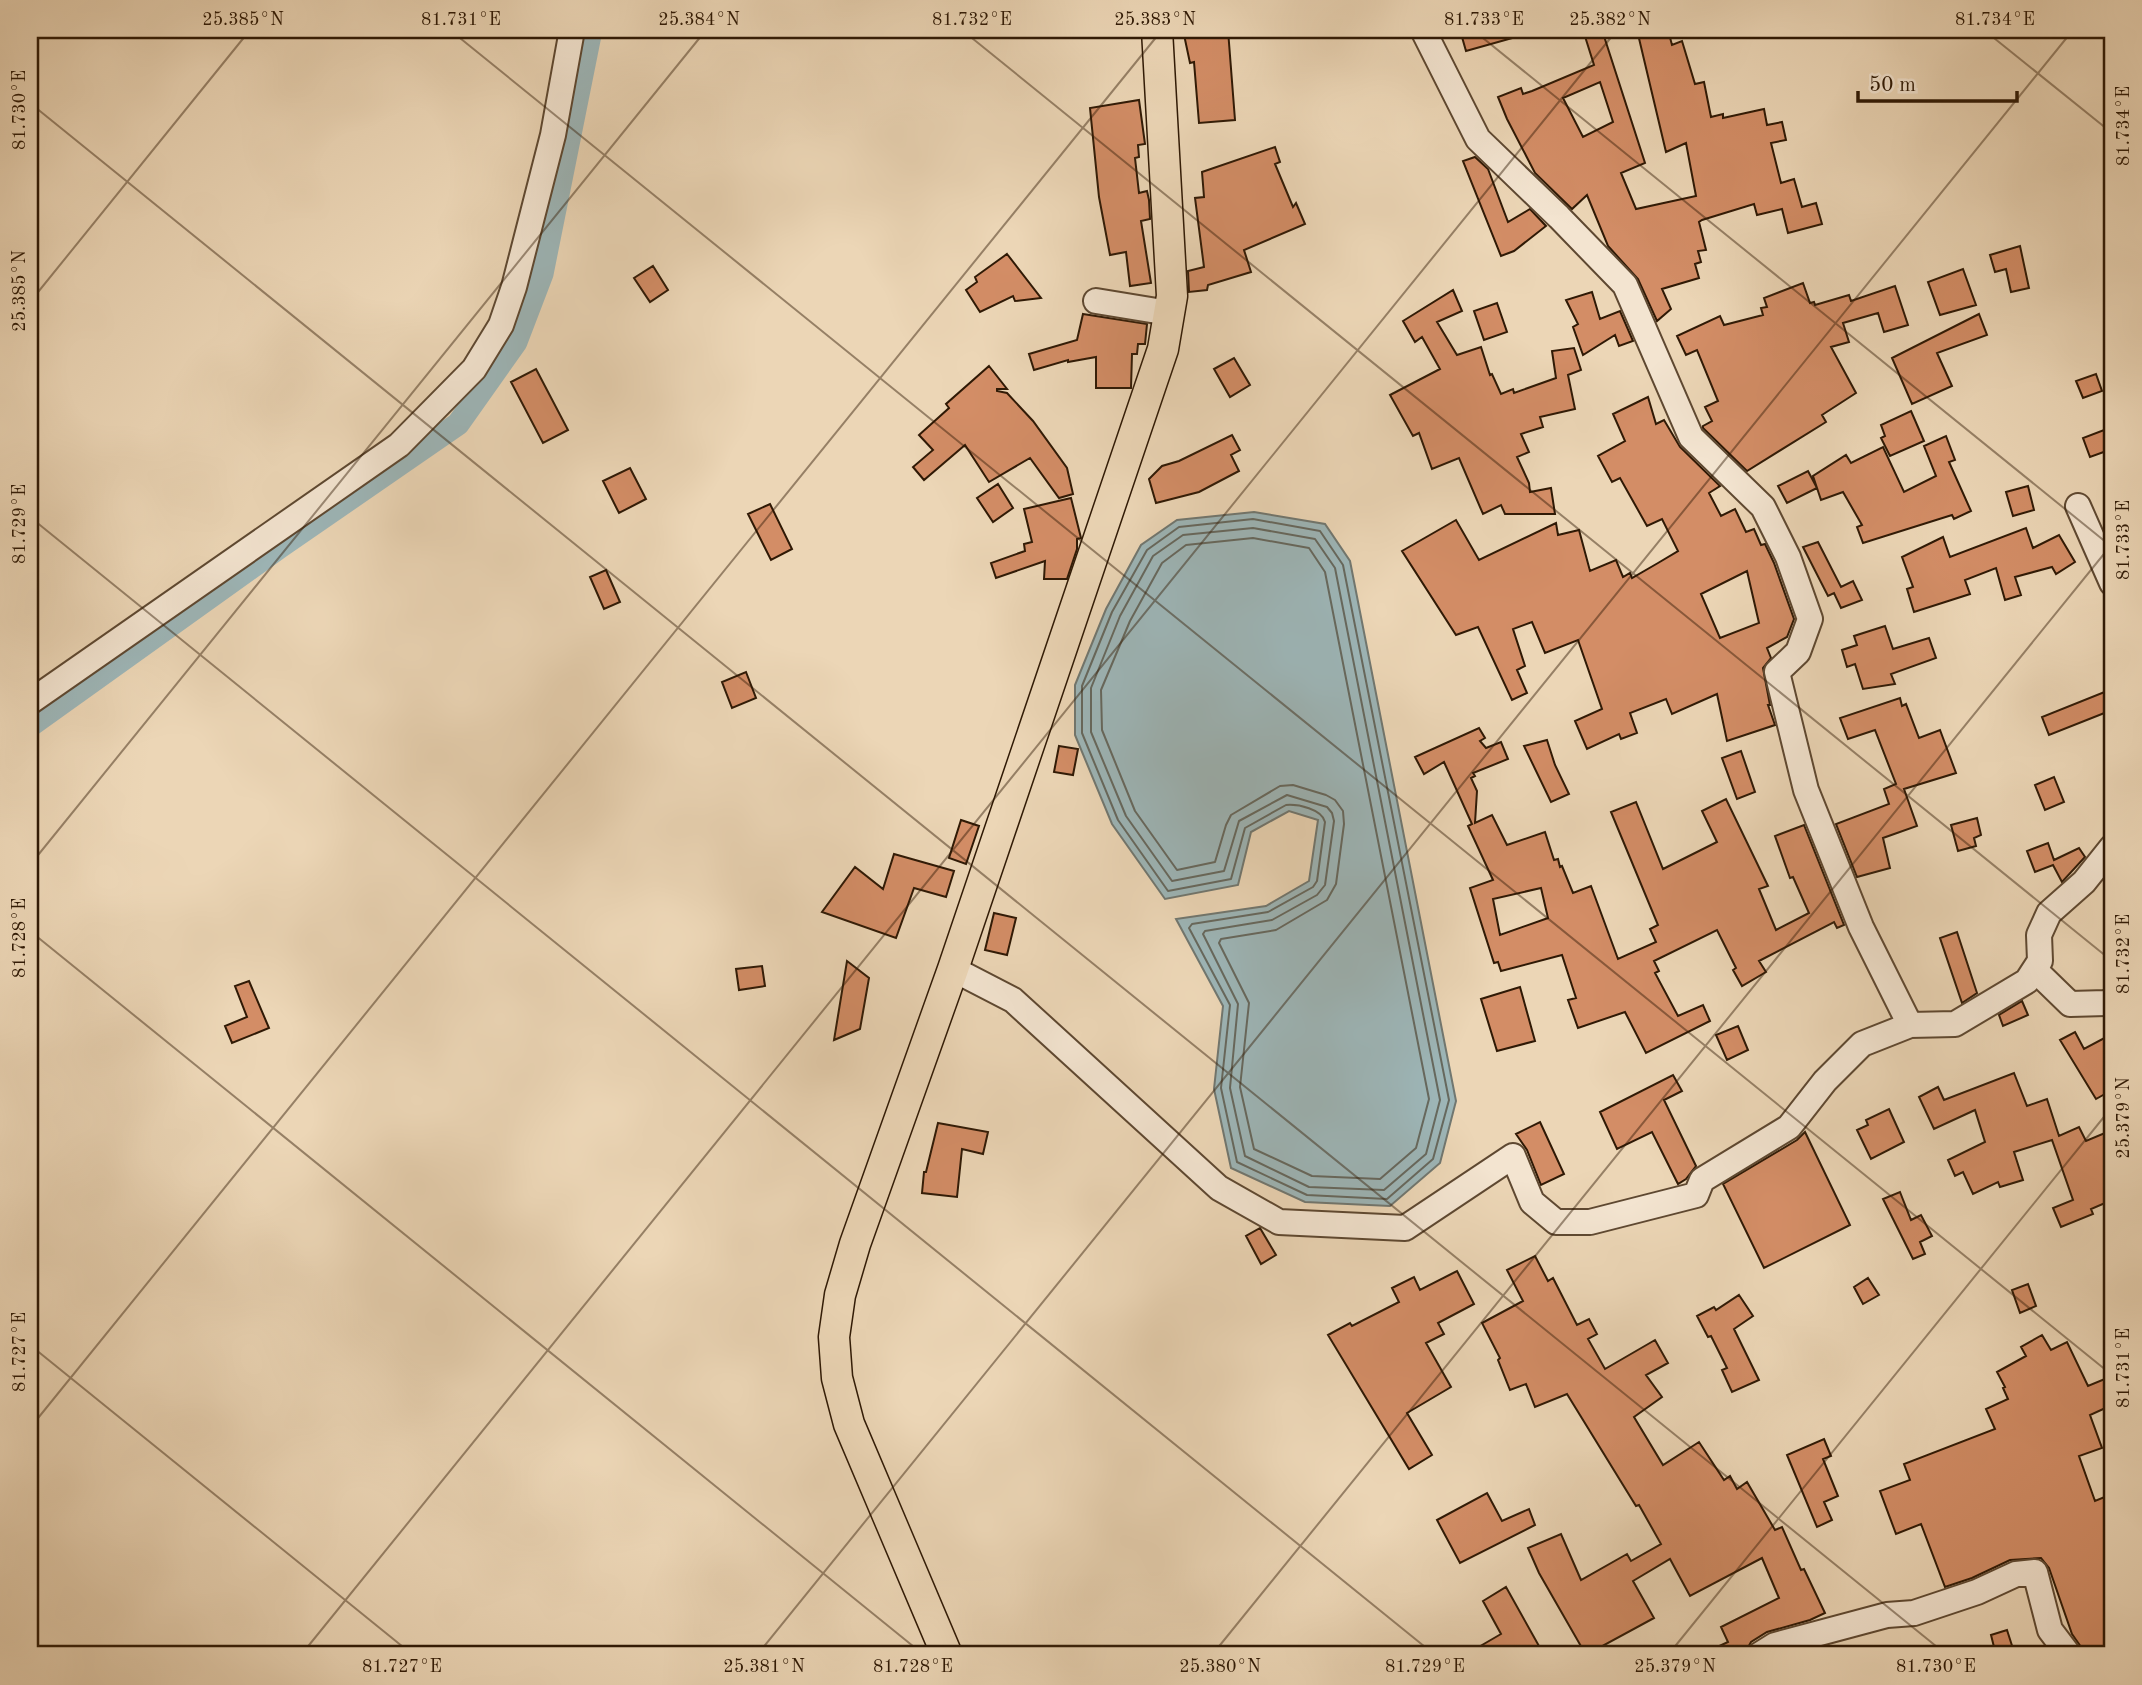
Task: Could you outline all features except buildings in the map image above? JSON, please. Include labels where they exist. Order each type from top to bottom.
[{"type":"main road","points":[[947,1655],[849,1424],[837,1378],[834,1337],[841,1295],[855,1244],[953,969],[1163,349],[1172,296],[1157,30]]},
{"type":"street","points":[[30,702],[399,445],[474,369],[501,325],[514,287],[553,135],[572,30]]},
{"type":"street","points":[[1423,30],[1478,139],[1625,285],[1691,437],[1763,507],[1788,557],[1810,619],[1798,652],[1777,672],[1806,790],[1861,928],[1910,1025]]},
{"type":"street","points":[[1096,301],[1169,313]]},
{"type":"street","points":[[2078,506],[2112,583]]},
{"type":"street","points":[[953,969],[1013,1000],[1219,1188],[1279,1222],[1405,1228],[1513,1156],[1532,1202],[1556,1222],[1590,1222],[1696,1195],[1702,1180],[1789,1127],[1825,1082],[1862,1044],[1910,1025],[1955,1024],[2027,981],[2040,961],[2039,935],[2049,913],[2084,882],[2112,848]]},
{"type":"street","points":[[2035,970],[2070,1004],[2106,1003],[2112,1000]]},
{"type":"street","points":[[1759,1655],[1775,1644],[1887,1615],[1914,1613],[1977,1592],[2016,1574],[2035,1572],[2050,1630],[2069,1655]]},
{"type":"water","points":[[1254,512],[1325,524],[1350,561],[1456,1101],[1440,1163],[1390,1206],[1305,1202],[1231,1168],[1214,1089],[1223,1006],[1176,919],[1266,906],[1309,881],[1318,820],[1289,811],[1251,832],[1238,885],[1165,899],[1112,824],[1075,735],[1075,685],[1106,609],[1141,545],[1177,520]]},
{"type":"waterway","points":[[30,726],[280,547],[458,424],[516,342],[542,274],[591,30]]}]
